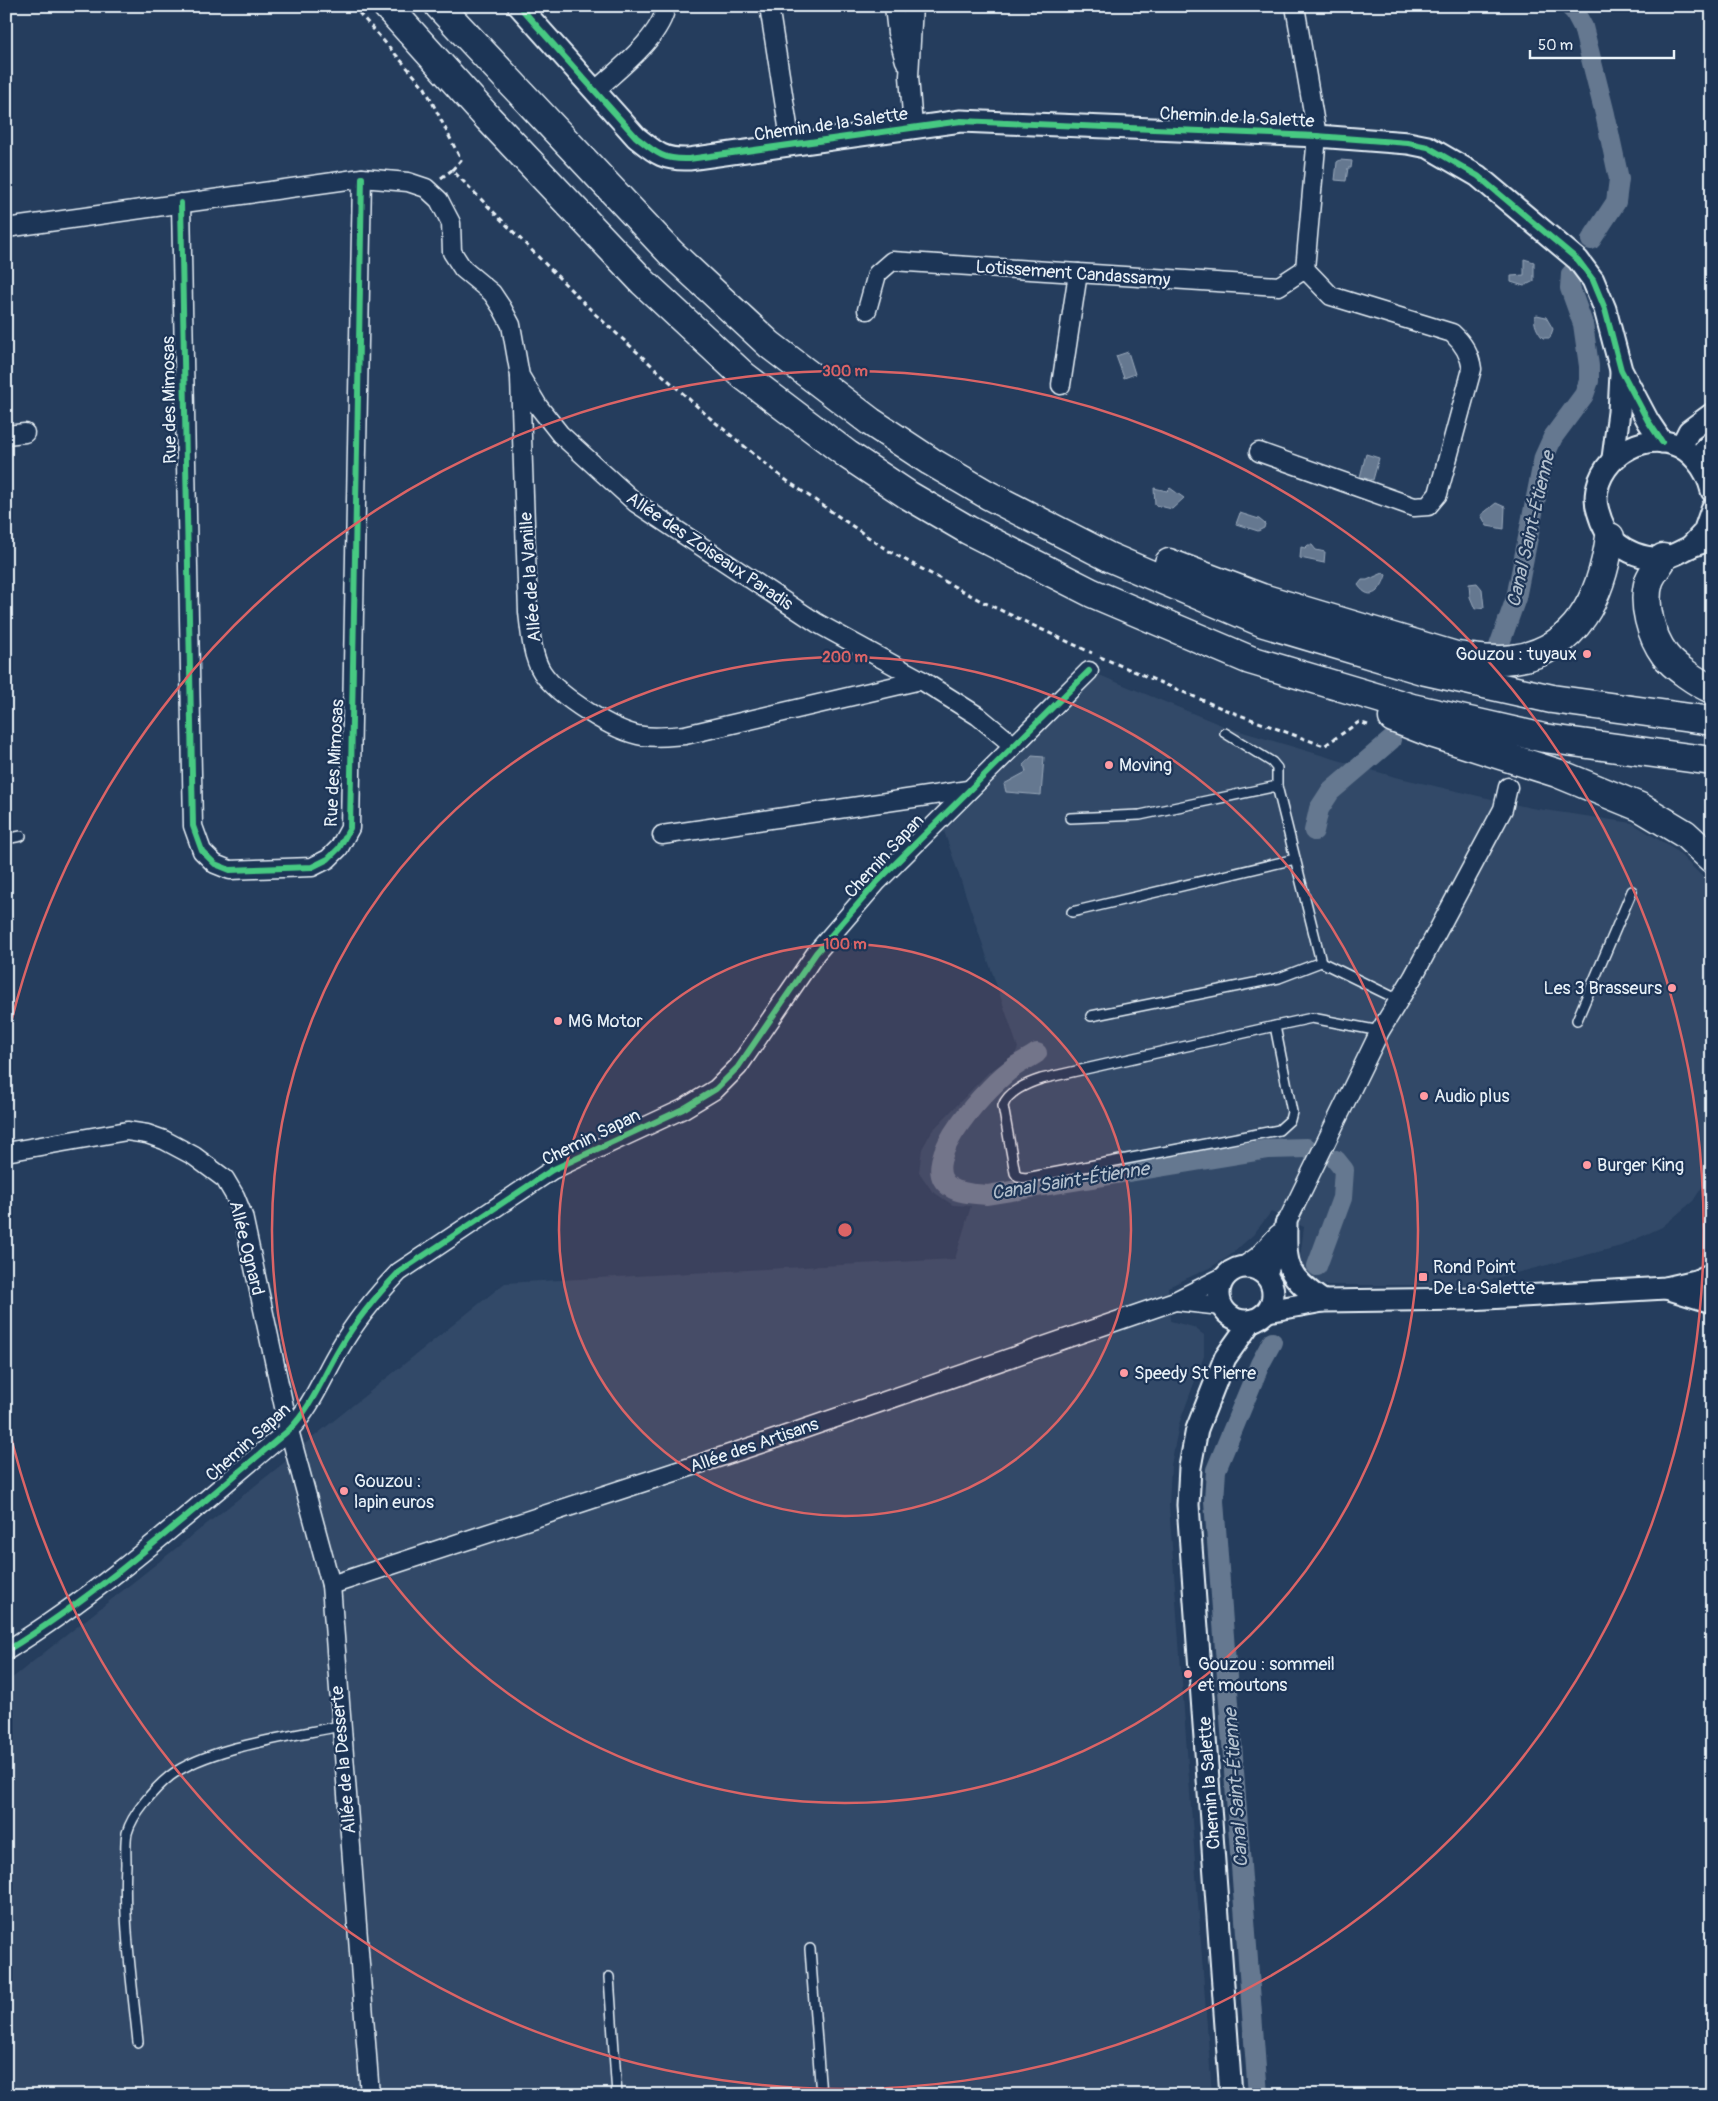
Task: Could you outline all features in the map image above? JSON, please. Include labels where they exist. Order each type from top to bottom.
[{"type":"highway","points":[[387,6],[488,118],[643,282],[744,376],[796,417],[908,494],[977,534],[1092,593],[1250,660],[1434,734],[1557,773],[1640,807],[1684,834],[1712,859]]},
{"type":"highway","points":[[439,6],[672,253],[770,345],[871,422],[930,461],[988,495],[1109,557],[1264,623],[1422,670],[1552,699],[1712,721]]},
{"type":"highway","points":[[988,495],[1262,598],[1456,656],[1488,660],[1514,659],[1537,653],[1556,644],[1574,627],[1588,611],[1598,591],[1606,565],[1610,537]]},
{"type":"highway","points":[[1663,558],[1649,581],[1646,608],[1654,636],[1665,656],[1688,674],[1712,689]]},
{"type":"highway","points":[[1250,660],[1412,708],[1544,738],[1712,761]]},
{"type":"street","points":[[519,6],[595,91],[646,42],[658,26],[666,6]]},
{"type":"street","points":[[769,6],[791,145]]},
{"type":"street","points":[[894,6],[897,33],[909,76]]},
{"type":"street","points":[[913,6],[909,76],[913,127]]},
{"type":"street","points":[[1259,452],[1414,507],[1428,506],[1438,494],[1472,369],[1470,358],[1462,342],[1452,333],[1331,296],[1306,269],[1317,136],[1295,6]]},
{"type":"street","name":"Chemin de la Salette","points":[[595,91],[636,138],[658,154],[673,160],[961,121],[1317,136],[1408,143],[1428,147],[1478,176],[1578,260],[1593,280],[1606,309],[1621,370],[1648,421],[1708,475],[1712,491]]},
{"type":"street","points":[[6,228],[362,178],[408,182],[426,188]]},
{"type":"street","name":"Rue des Mimosas","points":[[180,204],[193,826],[202,851],[215,864],[230,870],[312,867],[328,859],[339,848],[350,828],[362,178]]},
{"type":"street","name":"Allée des Zoiseaux Paradis","points":[[426,188],[439,200],[450,223],[452,252],[463,269],[492,293],[511,325],[520,376],[538,406],[560,434],[636,503],[817,623],[921,680],[978,716],[1013,745]]},
{"type":"street","name":"Lotissement Candassamy","points":[[867,310],[878,274],[892,261],[1279,286],[1306,269]]},
{"type":"street","points":[[1061,385],[1078,273]]},
{"type":"street","name":"Chemin de la Salette","points":[[1613,458],[1619,412],[1621,370]]},
{"type":"street","name":"Allée de la Vanille","points":[[520,376],[528,612],[532,642],[541,670],[558,690],[611,726],[643,736],[665,737],[685,735],[921,680]]},
{"type":"street","points":[[1680,449],[1689,431],[1712,414]]},
{"type":"street","points":[[6,435],[25,433]]},
{"type":"street","points":[[1712,442],[1680,449],[1644,442],[1628,448],[1613,458],[1603,472],[1597,488],[1596,506],[1600,522],[1610,537],[1625,550],[1643,557],[1663,558],[1678,554],[1691,546],[1704,532],[1712,509]]},
{"type":"street","points":[[1691,546],[1712,540]]},
{"type":"street","name":"Chemin Sapan","points":[[6,1651],[39,1631],[123,1568],[289,1430],[306,1411],[340,1348],[354,1327],[382,1290],[399,1272],[552,1170],[683,1109],[716,1089],[738,1067],[816,953],[878,881],[1013,745],[1090,671]]},
{"type":"street","points":[[1260,1316],[1272,1303],[1270,1281],[1286,1224],[1380,1031],[1399,1000],[1503,809],[1508,787]]},
{"type":"street","points":[[662,835],[968,790]]},
{"type":"street","name":"Allée Ognard","points":[[6,1152],[127,1131],[148,1134],[164,1140],[194,1156],[225,1180],[235,1196],[242,1216],[289,1430]]},
{"type":"street","points":[[1286,1224],[1267,1247],[1244,1266],[1236,1268],[1224,1277],[1218,1291],[1223,1309],[1238,1320],[1323,1301],[1469,1299],[1666,1288],[1696,1281],[1712,1274]]},
{"type":"street","points":[[1286,1224],[1287,1261],[1293,1276],[1303,1287],[1323,1301]]},
{"type":"street","points":[[1244,1266],[1260,1270],[1270,1281],[1323,1301]]},
{"type":"street","name":"Allée des Artisans","points":[[331,1585],[766,1442],[1175,1301],[1224,1277]]},
{"type":"street","points":[[1666,1288],[1712,1302]]},
{"type":"street","name":"Allée des Artisans","points":[[1175,1301],[1223,1309]]},
{"type":"street","name":"Chemin la Salette","points":[[1223,1309],[1225,1358]]},
{"type":"street","name":"Chemin la Salette","points":[[1231,2095],[1188,1505],[1190,1467],[1197,1429],[1225,1358],[1260,1316]]},
{"type":"street","name":"Allée de la Desserte","points":[[289,1430],[331,1585],[340,1726],[370,2095]]},
{"type":"lane","points":[[1225,733],[1272,762],[1277,768],[1277,786],[1321,962]]},
{"type":"lane","points":[[1070,818],[1140,815],[1277,786]]},
{"type":"lane","points":[[6,839],[20,836]]},
{"type":"lane","points":[[1072,912],[1296,859]]},
{"type":"lane","points":[[1577,1020],[1632,891]]},
{"type":"lane","points":[[1091,1016],[1279,978],[1321,962],[1399,1000]]},
{"type":"lane","points":[[1275,1026],[1292,1112],[1290,1120],[1280,1130],[1026,1178],[1015,1173],[1003,1106],[1004,1101],[1029,1083],[1275,1026],[1312,1018],[1380,1031]]},
{"type":"lane","points":[[138,2042],[125,1884],[127,1833],[145,1802],[170,1776],[228,1750],[340,1726]]},
{"type":"lane","points":[[810,1949],[821,2095]]},
{"type":"lane","points":[[609,1976],[617,2095]]},
{"type":"path","points":[[353,6],[425,88],[461,160],[452,170],[426,188]]},
{"type":"path","points":[[452,170],[595,314],[710,418],[783,478],[887,550],[983,602],[1100,657],[1226,710],[1324,746],[1359,722],[1376,728]]},
{"type":"path","points":[[1090,671],[1100,657]]},
{"type":"shaded area","points":[[1340,160],[1352,161],[1351,168],[1348,168],[1346,181],[1335,180],[1337,162]]},
{"type":"shaded area","points":[[1524,259],[1534,262],[1534,281],[1524,286],[1511,282],[1511,276],[1524,275]]},
{"type":"shaded area","points":[[1535,316],[1546,317],[1553,329],[1550,338],[1543,338],[1538,331],[1535,322]]},
{"type":"shaded area","points":[[1128,352],[1135,374],[1124,378],[1116,356]]},
{"type":"shaded area","points":[[1366,454],[1379,458],[1373,480],[1360,477]]},
{"type":"shaded area","points":[[1154,488],[1167,491],[1170,488],[1184,498],[1172,509],[1155,505]]},
{"type":"shaded area","points":[[1496,503],[1505,507],[1504,529],[1487,526],[1481,515]]},
{"type":"shaded area","points":[[1240,513],[1259,519],[1265,524],[1264,528],[1258,531],[1236,524]]},
{"type":"shaded area","points":[[1308,545],[1312,545],[1316,550],[1325,552],[1324,563],[1300,558],[1301,547],[1305,548]]},
{"type":"shaded area","points":[[1383,573],[1386,575],[1382,585],[1372,594],[1363,591],[1358,585],[1362,580],[1367,580]]},
{"type":"shaded area","points":[[1477,583],[1482,589],[1484,607],[1475,609],[1470,597],[1469,584]]},
{"type":"shaded area","points":[[1099,675],[1226,727],[1395,777],[1531,808],[1632,823],[1675,850],[1712,886],[1712,1172],[1693,1201],[1662,1227],[1621,1246],[1469,1285],[1324,1285],[1311,1280],[1299,1266],[1304,1227],[1271,1212],[1253,1235],[1228,1257],[1168,1287],[1170,1321],[1193,1327],[1204,1335],[1204,1356],[1179,1424],[1171,1465],[1169,1505],[1212,2095],[6,2095],[6,1683],[285,1462],[505,1283],[955,1259],[971,1206],[953,1205],[932,1191],[919,1172],[922,1149],[932,1131],[989,1072],[1014,1056],[1018,1048],[944,831]]},
{"type":"shaded area","points":[[1032,756],[1044,757],[1041,795],[1006,792],[1004,784],[1026,772],[1024,765]]},
{"type":"waterway","name":"Canal Saint-Étienne","points":[[1569,6],[1575,12],[1583,27],[1619,179],[1616,202],[1591,240]]},
{"type":"waterway","name":"Canal Saint-Étienne","points":[[1499,646],[1516,598],[1544,457],[1553,437],[1584,395],[1589,381],[1589,366],[1583,324],[1570,288],[1571,274]]},
{"type":"waterway","name":"Canal Saint-Étienne","points":[[1314,831],[1319,809],[1330,792],[1391,740]]},
{"type":"waterway","name":"Canal Saint-Étienne","points":[[1037,1053],[1003,1075],[974,1105],[948,1142],[941,1160],[941,1176],[950,1187],[963,1192],[987,1195],[1269,1149],[1307,1148]]},
{"type":"waterway","name":"Canal Saint-Étienne","points":[[1317,1266],[1342,1198],[1344,1170],[1336,1160]]},
{"type":"waterway","name":"Canal Saint-Étienne","points":[[1258,2095],[1214,1501],[1216,1470],[1260,1364],[1272,1342]]},
{"type":"cycle path","points":[[519,6],[636,137],[666,157],[689,159],[961,121],[1317,136],[1408,143],[1428,147],[1478,176],[1578,260],[1593,280],[1605,309],[1621,370],[1648,421],[1662,442]]},
{"type":"cycle path","points":[[181,203],[193,826],[202,851],[215,864],[230,870],[312,867],[328,859],[339,848],[350,828],[362,178]]},
{"type":"cycle path","points":[[6,1651],[44,1627],[116,1573],[289,1430],[311,1401],[346,1338],[375,1299],[399,1272],[552,1170],[683,1109],[716,1089],[738,1067],[816,953],[878,881],[1089,671]]},
{"type":"place","name":"Gouzou : tuyaux","points":[[1587,654]]},
{"type":"place","name":"Moving","points":[[1109,765]]},
{"type":"place","name":"Les 3 Brasseurs","points":[[1672,988]]},
{"type":"place","name":"MG Motor","points":[[558,1021]]},
{"type":"place","name":"Audio plus","points":[[1424,1096]]},
{"type":"place","name":"Burger King","points":[[1587,1165]]},
{"type":"place","name":"Rond Point De La Salette","points":[[1423,1277]]},
{"type":"place","name":"Speedy St Pierre","points":[[1124,1373]]},
{"type":"place","name":"Gouzou : lapin euros","points":[[344,1491]]},
{"type":"place","name":"Gouzou : sommeil et moutons","points":[[1188,1674]]}]
